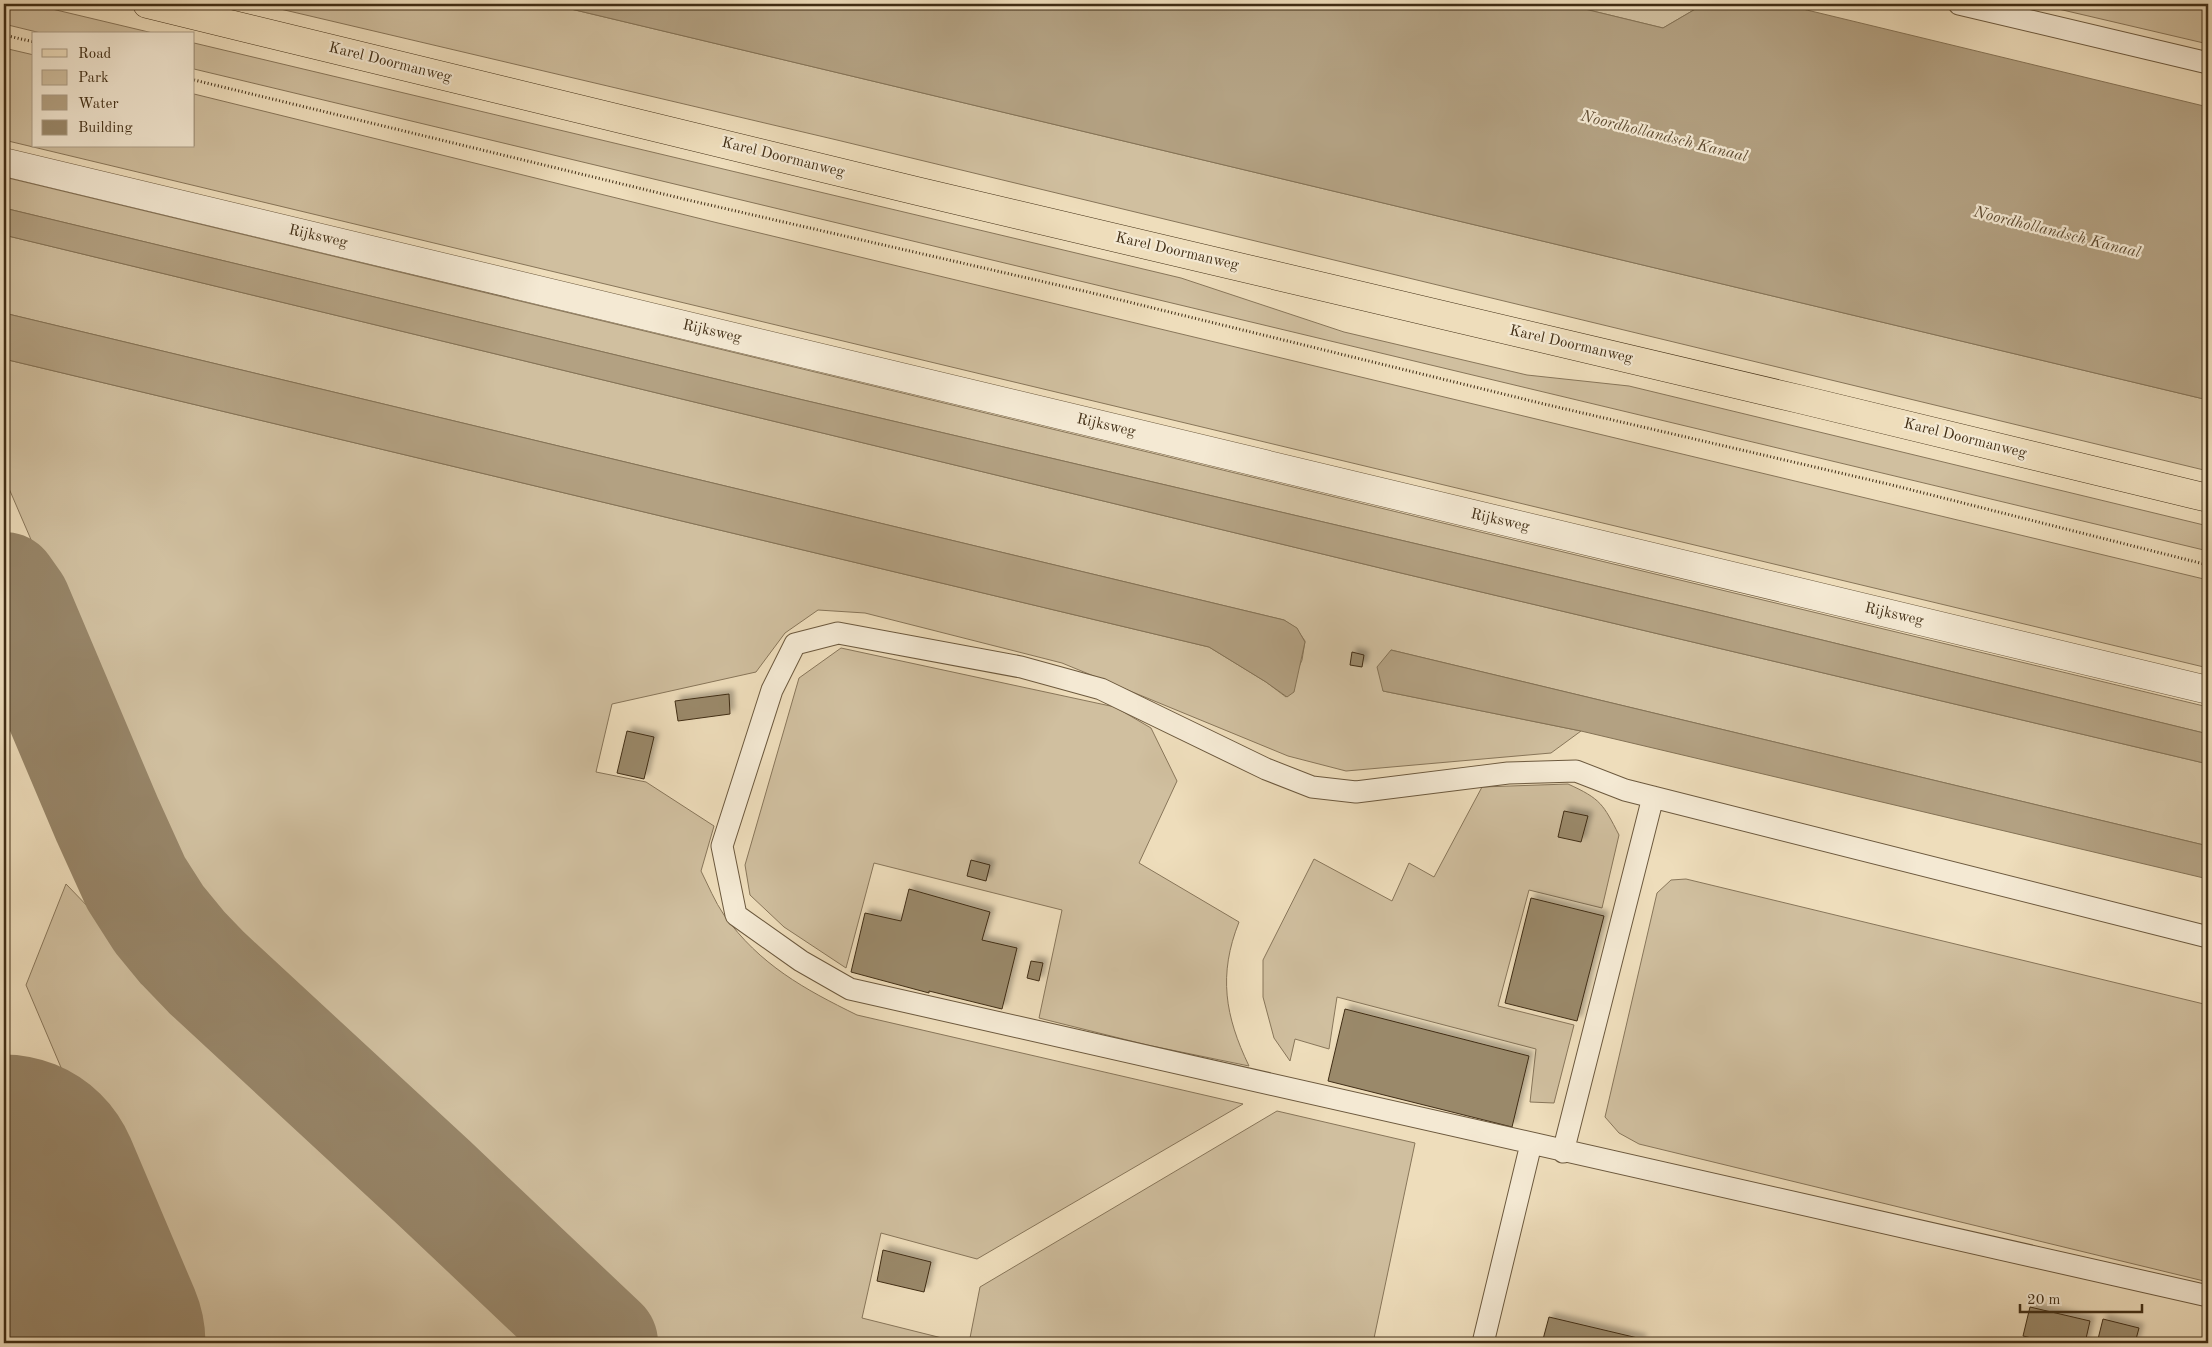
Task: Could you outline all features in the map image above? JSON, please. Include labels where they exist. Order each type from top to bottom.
[{"type":"main road","name":"Karel Doormanweg","points":[[147,4],[917,191],[1779,394],[2208,498]]},
{"type":"street","name":"Rijksweg","points":[[4,162],[2208,690]]},
{"type":"lane","points":[[1959,4],[2208,64]]},
{"type":"lane","points":[[2208,937],[1625,790],[1576,771],[1508,773],[1356,792],[1312,787],[1266,769],[1101,689],[1021,667],[838,633],[796,644],[772,690],[722,846],[736,915],[801,961],[850,989],[1563,1152],[2208,1296]]},
{"type":"lane","points":[[1563,1152],[1653,797]]},
{"type":"lane","points":[[1482,1343],[1531,1144]]},
{"type":"path","points":[[4,35],[32,42]]},
{"type":"path","points":[[195,80],[698,202],[1088,292],[1544,404],[1892,485],[2208,565]]},
{"type":"green space","points":[[4,4],[31,4],[149,32],[37,32],[4,24]]},
{"type":"green space","points":[[259,4],[550,4],[2208,400],[2208,471],[837,140]]},
{"type":"green space","points":[[1564,4],[1704,4],[1663,28]]},
{"type":"green space","points":[[2037,4],[2208,4],[2208,44]]},
{"type":"green space","points":[[195,43],[1181,278],[1344,332],[1527,375],[1629,386],[2208,526],[2208,551],[195,69]]},
{"type":"green space","points":[[4,48],[32,55],[32,147],[4,140]]},
{"type":"green space","points":[[195,94],[718,223],[2208,580],[2208,668],[37,148],[195,148]]},
{"type":"green space","points":[[4,177],[2208,707],[2208,734],[1707,612],[799,399],[4,208]]},
{"type":"green space","points":[[4,235],[1401,573],[2208,764],[2208,846],[1391,650],[1383,691],[1581,731],[1551,753],[1346,771],[1288,756],[1062,663],[865,613],[818,610],[785,633],[756,672],[612,704],[596,772],[646,782],[714,826],[701,871],[724,915],[738,933],[768,962],[801,985],[857,1015],[1243,1104],[977,1259],[881,1233],[862,1318],[962,1343],[651,1343],[592,1281],[237,948],[159,836],[4,477],[4,359],[1209,647],[1266,682],[1286,697],[1302,660],[1305,641],[1296,628],[1284,620],[4,313]]},
{"type":"green space","points":[[841,648],[1115,707],[1151,728],[1177,781],[1139,863],[1239,922],[1228,960],[1227,995],[1234,1030],[1249,1066],[1147,1045],[1039,1018],[1062,910],[874,863],[846,968],[784,927],[750,895],[745,865],[799,678]]},
{"type":"green space","points":[[1568,784],[1588,794],[1605,809],[1619,835],[1602,908],[1529,890],[1498,1006],[1574,1025],[1554,1103],[1530,1102],[1536,1049],[1337,997],[1329,1049],[1295,1039],[1290,1061],[1274,1038],[1263,997],[1263,960],[1314,859],[1392,901],[1409,863],[1434,877],[1482,787]]},
{"type":"green space","points":[[1686,879],[2208,1005],[2208,1282],[1639,1144],[1619,1133],[1605,1117],[1657,893],[1671,880]]},
{"type":"green space","points":[[66,884],[255,1080],[408,1210],[546,1343],[178,1343],[26,985]]},
{"type":"green space","points":[[1277,1111],[1415,1143],[1373,1343],[1160,1343],[1144,1339],[1142,1343],[969,1343],[980,1287]]},
{"type":"water","name":"Noordhollandsch Kanaal","points":[[550,4],[1564,4],[1663,28],[1704,4],[1782,4],[2208,107],[2208,400]]},
{"type":"water","points":[[4,208],[799,399],[1707,612],[2208,734],[2208,764],[1401,573],[4,235]]},
{"type":"water","points":[[4,313],[1284,620],[1297,628],[1305,642],[1294,692],[1287,697],[1209,647],[4,359]]},
{"type":"water","points":[[1391,650],[2208,846],[2208,879],[1581,731],[1383,691],[1377,667]]},
{"type":"building","points":[[1352,652],[1364,655],[1362,667],[1350,665]]},
{"type":"building","points":[[729,694],[730,714],[678,721],[675,701]]},
{"type":"building","points":[[627,731],[654,737],[644,779],[617,773]]},
{"type":"building","points":[[1564,811],[1588,816],[1581,842],[1558,837]]},
{"type":"building","points":[[971,860],[990,865],[986,881],[967,876]]},
{"type":"building","points":[[909,889],[990,912],[982,940],[1017,948],[1002,1009],[929,991],[929,993],[851,972],[865,913],[901,921]]},
{"type":"building","points":[[1531,898],[1604,916],[1577,1021],[1505,1003]]},
{"type":"building","points":[[1031,961],[1043,963],[1039,981],[1027,978]]},
{"type":"building","points":[[1345,1009],[1529,1056],[1512,1127],[1328,1081]]},
{"type":"building","points":[[883,1250],[931,1262],[924,1292],[877,1281]]},
{"type":"building","points":[[2030,1307],[2090,1321],[2085,1343],[2053,1343],[2023,1336]]},
{"type":"building","points":[[1549,1317],[1642,1339],[1641,1343],[1542,1343]]},
{"type":"building","points":[[2103,1319],[2139,1328],[2135,1343],[2097,1343]]},
{"type":"taxiway","points":[[4,587],[16,604],[136,883],[159,919],[207,973],[433,1182],[603,1343]]},
{"type":"runway","points":[[4,1192],[68,1343]]}]
